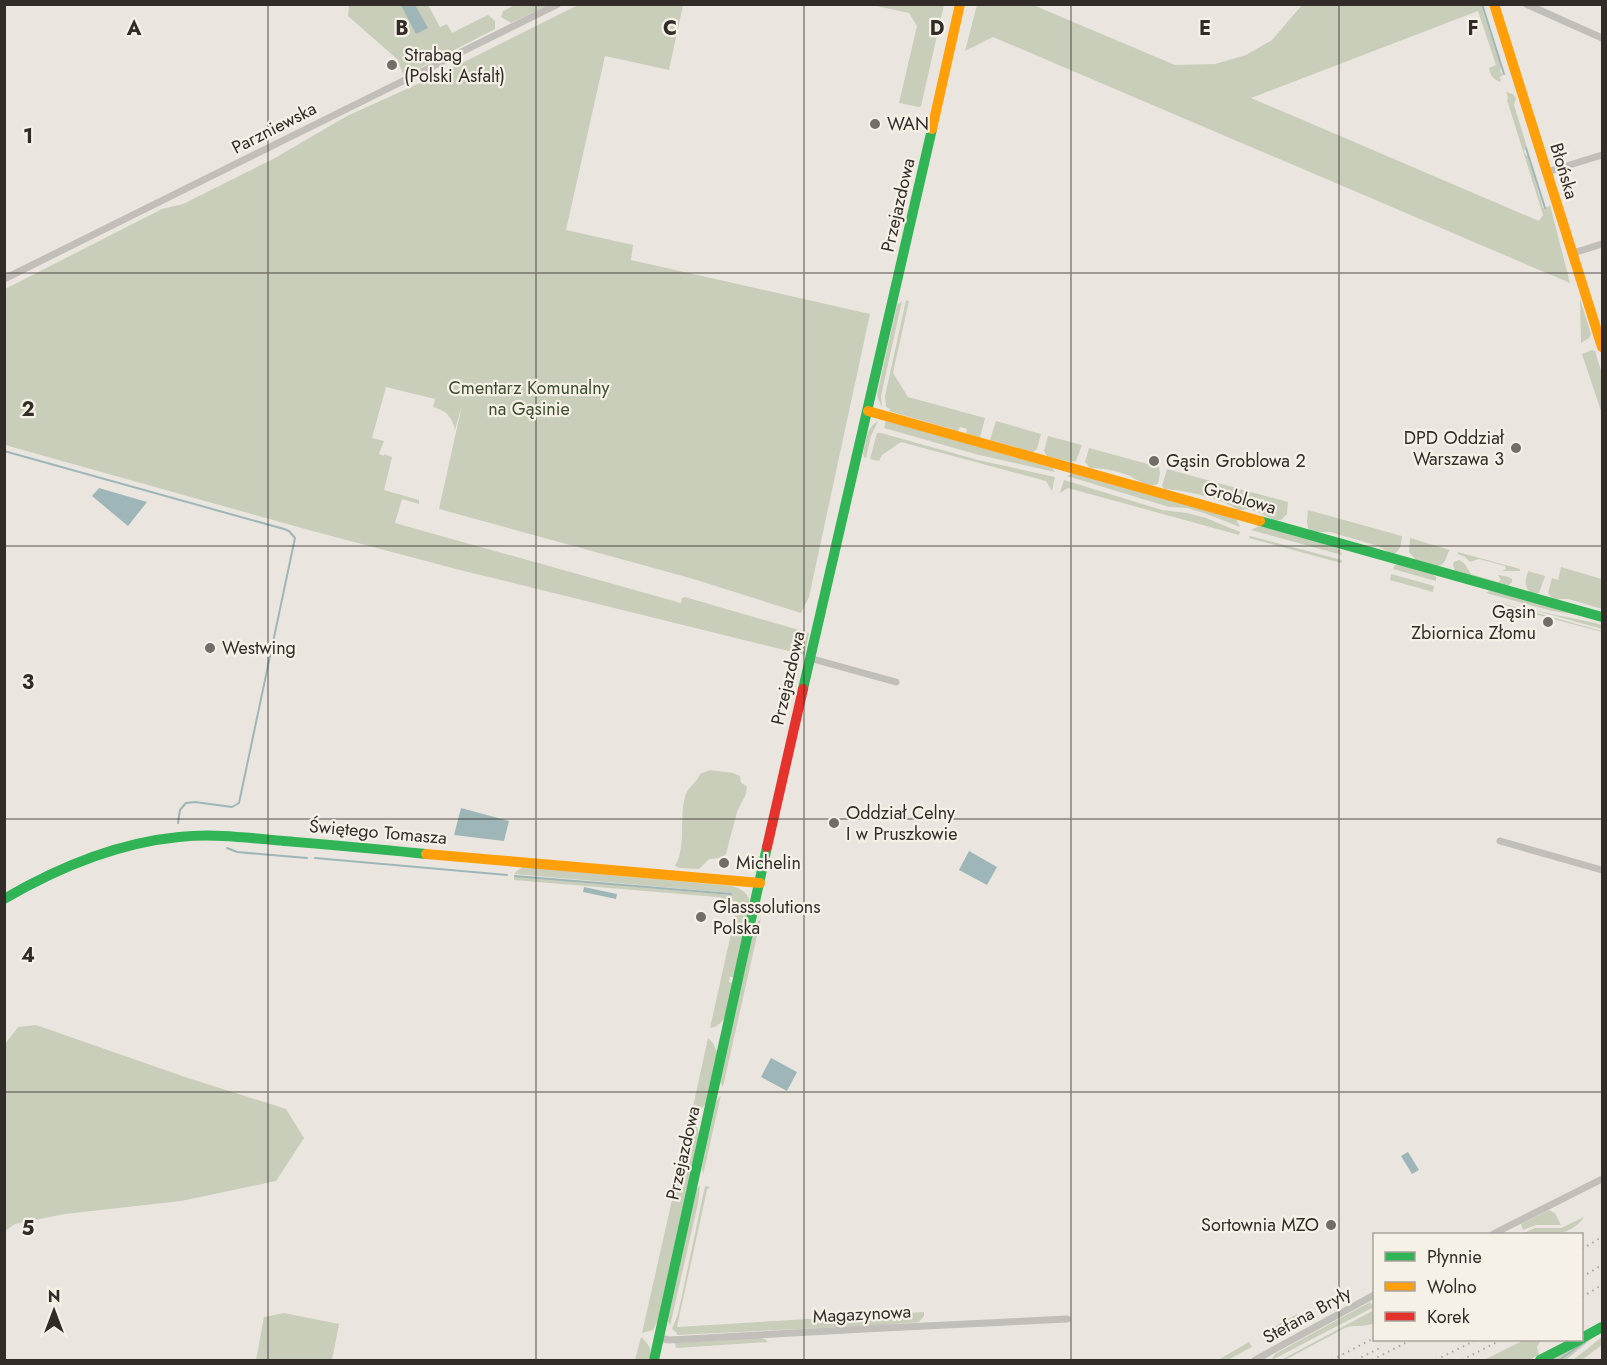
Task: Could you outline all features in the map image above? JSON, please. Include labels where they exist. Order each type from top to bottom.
[{"type":"street","name":"Parzniewska","points":[[4,279],[558,4]]},
{"type":"street","name":"Przejazdowa","points":[[654,1360],[809,658],[868,411],[960,4]]},
{"type":"street","name":"Błońska","points":[[1494,4],[1602,343]]},
{"type":"street","points":[[1526,4],[1602,38]]},
{"type":"street","points":[[1547,172],[1602,155]]},
{"type":"street","points":[[1572,253],[1602,244]]},
{"type":"street","name":"Groblowa","points":[[868,411],[1602,617]]},
{"type":"street","points":[[809,658],[896,682]]},
{"type":"street","name":"Świętego Tomasza","points":[[4,899],[39,879],[86,858],[162,839],[187,836],[261,838],[760,883]]},
{"type":"street","points":[[1500,841],[1602,870]]},
{"type":"street","points":[[1495,1233],[1602,1179]]},
{"type":"street","name":"Stefana Bryły","points":[[1255,1360],[1373,1296]]},
{"type":"street","name":"Magazynowa","points":[[659,1338],[669,1340],[1067,1319]]},
{"type":"street","points":[[1583,1337],[1602,1327]]},
{"type":"street","points":[[1539,1360],[1576,1341]]},
{"type":"green space","points":[[349,5],[428,5],[440,27],[447,24],[452,33],[488,15],[495,21],[495,29],[404,76],[397,59],[348,16]]},
{"type":"green space","points":[[515,5],[548,5],[511,23],[501,17],[503,11]]},
{"type":"green space","name":"Cmentarz Komunalny na Gąsinie","points":[[578,5],[683,5],[669,70],[605,56],[566,230],[633,245],[631,260],[870,314],[809,597],[801,613],[690,578],[439,509],[462,405],[455,430],[448,415],[433,407],[435,399],[386,387],[372,438],[384,441],[379,454],[392,457],[384,490],[419,500],[419,504],[402,499],[395,523],[681,603],[682,598],[685,597],[809,633],[805,655],[456,569],[5,445],[5,289],[162,209],[183,204],[275,158],[347,116],[442,73]]},
{"type":"green space","points":[[872,5],[944,5],[919,107],[899,103],[917,26],[909,13]]},
{"type":"green space","points":[[977,5],[1033,5],[1175,65],[1215,64],[1246,55],[1272,40],[1302,5],[1481,5],[1501,66],[1500,71],[1503,75],[1500,77],[1501,82],[1490,73],[1489,68],[1496,65],[1478,11],[1251,98],[1539,221],[1543,215],[1507,100],[1506,92],[1513,94],[1516,98],[1514,105],[1527,147],[1524,152],[1528,156],[1543,208],[1550,205],[1570,283],[993,37],[965,51]]},
{"type":"green space","points":[[1580,299],[1591,334],[1581,343]]},
{"type":"green space","points":[[906,300],[909,301],[893,373],[908,397],[985,418],[980,438],[966,433],[967,429],[960,427],[958,431],[889,411],[890,409],[886,407],[885,396]]},
{"type":"green space","points":[[902,301],[881,396],[882,407],[877,395],[897,305]]},
{"type":"green space","points":[[1595,351],[1602,374],[1602,414],[1582,354]]},
{"type":"green space","points":[[886,420],[1052,468],[1055,472],[979,455],[884,428]]},
{"type":"green space","points":[[878,421],[871,436],[866,458],[863,454],[867,435]]},
{"type":"green space","points":[[996,421],[1041,434],[1037,449],[1033,452],[990,440]]},
{"type":"green space","points":[[877,433],[978,460],[1055,477],[1052,491],[1046,481],[901,442],[882,455],[879,461],[870,459]]},
{"type":"green space","points":[[1048,436],[1082,445],[1076,461],[1070,462],[1047,456],[1044,451]]},
{"type":"green space","points":[[1089,448],[1159,467],[1158,484],[1145,484],[1112,470],[1090,468],[1085,462]]},
{"type":"green space","points":[[1167,469],[1288,502],[1287,514],[1281,520],[1276,520],[1251,510],[1238,510],[1202,495],[1164,489],[1162,486]]},
{"type":"green space","points":[[1071,474],[1236,519],[1240,527],[1204,513],[1187,508],[1169,507],[1067,476]]},
{"type":"green space","points":[[1064,480],[1162,510],[1206,518],[1240,532],[1239,535],[1068,488],[1060,493]]},
{"type":"green space","points":[[1308,510],[1402,536],[1400,547],[1393,554],[1378,546],[1330,532],[1310,530],[1307,522]]},
{"type":"green space","points":[[1259,526],[1335,547],[1342,555],[1251,530]]},
{"type":"green space","points":[[1250,536],[1342,560],[1341,563],[1249,538]]},
{"type":"green space","points":[[1410,538],[1450,550],[1444,562],[1437,566],[1416,560],[1409,552]]},
{"type":"green space","points":[[1458,552],[1520,569],[1520,571],[1502,571],[1506,569],[1505,566],[1479,559],[1470,562]]},
{"type":"green space","points":[[1459,560],[1464,563],[1471,574],[1498,582],[1501,580],[1498,575],[1509,577],[1512,582],[1508,586],[1455,571],[1454,562]]},
{"type":"green space","points":[[1395,565],[1432,574],[1436,577],[1436,581],[1393,569]]},
{"type":"green space","points":[[1561,567],[1602,579],[1602,609],[1568,599],[1551,597],[1548,593],[1552,578],[1558,580]]},
{"type":"green space","points":[[1528,571],[1545,576],[1539,593],[1531,593],[1527,588]]},
{"type":"green space","points":[[1391,574],[1434,586],[1433,592],[1390,580]]},
{"type":"green space","points":[[1489,591],[1579,615],[1552,611],[1486,593]]},
{"type":"green space","points":[[1484,596],[1596,623],[1602,625],[1602,629]]},
{"type":"green space","points":[[1483,598],[1602,632],[1523,611],[1521,613],[1518,609]]},
{"type":"green space","points":[[710,770],[740,776],[741,783],[747,786],[746,794],[737,812],[726,854],[721,858],[709,859],[699,869],[680,868],[675,866],[681,846],[685,797],[700,774]]},
{"type":"green space","points":[[523,867],[732,886],[743,890],[749,898],[750,906],[734,977],[730,977],[729,982],[733,983],[725,1017],[717,1026],[710,1028],[738,902],[717,897],[514,880],[514,876],[731,895],[731,893],[514,874]]},
{"type":"green space","points":[[761,918],[723,1087],[720,1082],[755,925]]},
{"type":"green space","points":[[36,1025],[185,1077],[286,1109],[304,1138],[276,1181],[181,1201],[65,1214],[15,1224],[5,1231],[5,1044],[18,1027]]},
{"type":"green space","points":[[708,1038],[717,1052],[707,1102],[700,1111],[693,1112],[692,1111]]},
{"type":"green space","points":[[721,1095],[703,1175],[702,1167],[716,1102]]},
{"type":"green space","points":[[690,1120],[696,1123],[699,1134],[658,1320],[653,1330],[642,1333]]},
{"type":"green space","points":[[700,1186],[698,1204],[670,1326],[668,1321],[696,1189]]},
{"type":"green space","points":[[705,1186],[710,1187],[707,1190],[677,1327],[924,1312],[924,1316],[919,1322],[883,1325],[677,1335],[672,1329],[678,1314]]},
{"type":"green space","points":[[1549,1210],[1555,1213],[1561,1225],[1536,1225],[1523,1230],[1521,1224]]},
{"type":"green space","points":[[1584,1217],[1572,1229],[1564,1232],[1524,1233],[1535,1228],[1561,1228]]},
{"type":"green space","points":[[1370,1302],[1373,1306],[1272,1360],[1275,1354]]},
{"type":"green space","points":[[1373,1311],[1373,1323],[1345,1328],[1281,1360]]},
{"type":"green space","points":[[284,1313],[339,1324],[332,1360],[256,1360],[264,1317]]},
{"type":"green space","points":[[1297,1314],[1301,1321],[1271,1337],[1267,1331]]},
{"type":"green space","points":[[1596,1335],[1566,1360],[1549,1360]]},
{"type":"green space","points":[[641,1337],[649,1347],[649,1360],[635,1360]]},
{"type":"green space","points":[[1602,1337],[1602,1345],[1582,1360],[1573,1360]]},
{"type":"green space","points":[[759,1338],[768,1342],[676,1348],[675,1343]]},
{"type":"green space","points":[[1522,1341],[1540,1341],[1537,1347],[1539,1355],[1529,1360],[1484,1360]]},
{"type":"green space","points":[[1249,1342],[1252,1347],[1228,1360],[1218,1360]]},
{"type":"water","points":[[401,5],[415,5],[428,28],[416,34]]},
{"type":"water","points":[[99,488],[147,502],[128,526],[92,496]]},
{"type":"water","points":[[461,808],[509,821],[504,841],[454,835]]},
{"type":"water","points":[[969,851],[997,867],[987,885],[959,870]]},
{"type":"water","points":[[584,887],[617,894],[616,899],[583,892]]},
{"type":"water","points":[[771,1058],[797,1072],[787,1091],[761,1077]]},
{"type":"water","points":[[1408,1152],[1419,1170],[1412,1174],[1401,1156]]},
{"type":"waterway","points":[[1482,4],[1504,74]]},
{"type":"waterway","points":[[1526,148],[1545,208]]},
{"type":"waterway","points":[[4,451],[284,529],[295,538],[239,803],[232,807],[186,803],[180,810],[178,823]]},
{"type":"waterway","points":[[227,848],[237,852],[307,858]]},
{"type":"waterway","points":[[315,858],[507,875]]},
{"type":"waterway","points":[[515,876],[731,894]]},
{"type":"waterway","points":[[1559,1360],[1585,1342]]},
{"type":"railway","points":[[1583,1248],[1602,1237]]},
{"type":"railway","points":[[1583,1276],[1602,1265]]},
{"type":"railway","points":[[1583,1296],[1602,1285]]},
{"type":"railway","points":[[1332,1360],[1373,1339]]},
{"type":"railway","points":[[1372,1360],[1409,1341]]},
{"type":"railway","points":[[1436,1360],[1474,1341]]},
{"type":"railway","points":[[1462,1360],[1499,1341]]},
{"type":"railway","points":[[1356,1360],[1380,1348]]},
{"type":"traffic: fast","points":[[803,689],[932,129]]},
{"type":"traffic: fast","points":[[1260,521],[1602,617]]},
{"type":"traffic: fast","points":[[4,899],[66,867],[110,851],[179,837],[232,836],[426,854]]},
{"type":"traffic: fast","points":[[654,1360],[767,847]]},
{"type":"traffic: fast","points":[[1583,1337],[1602,1327]]},
{"type":"traffic: fast","points":[[1540,1360],[1577,1341]]},
{"type":"traffic: slow","points":[[932,129],[960,4]]},
{"type":"traffic: slow","points":[[1494,4],[1602,347]]},
{"type":"traffic: slow","points":[[868,411],[1260,521]]},
{"type":"traffic: slow","points":[[426,854],[760,883]]},
{"type":"traffic: jam","points":[[767,847],[803,689]]},
{"type":"place","name":"Strabag (Polski Asfalt)","points":[[392,65]]},
{"type":"place","name":"WAN","points":[[875,124]]},
{"type":"place","name":"DPD Oddział Warszawa 3","points":[[1516,448]]},
{"type":"place","name":"Gąsin Groblowa 2","points":[[1154,461]]},
{"type":"place","name":"Gąsin Zbiornica Złomu","points":[[1548,622]]},
{"type":"place","name":"Westwing","points":[[210,648]]},
{"type":"place","name":"Oddział Celny I w Pruszkowie","points":[[834,823]]},
{"type":"place","name":"Michelin","points":[[724,863]]},
{"type":"place","name":"Glasssolutions Polska","points":[[701,917]]},
{"type":"place","name":"Sortownia MZO","points":[[1331,1225]]}]
